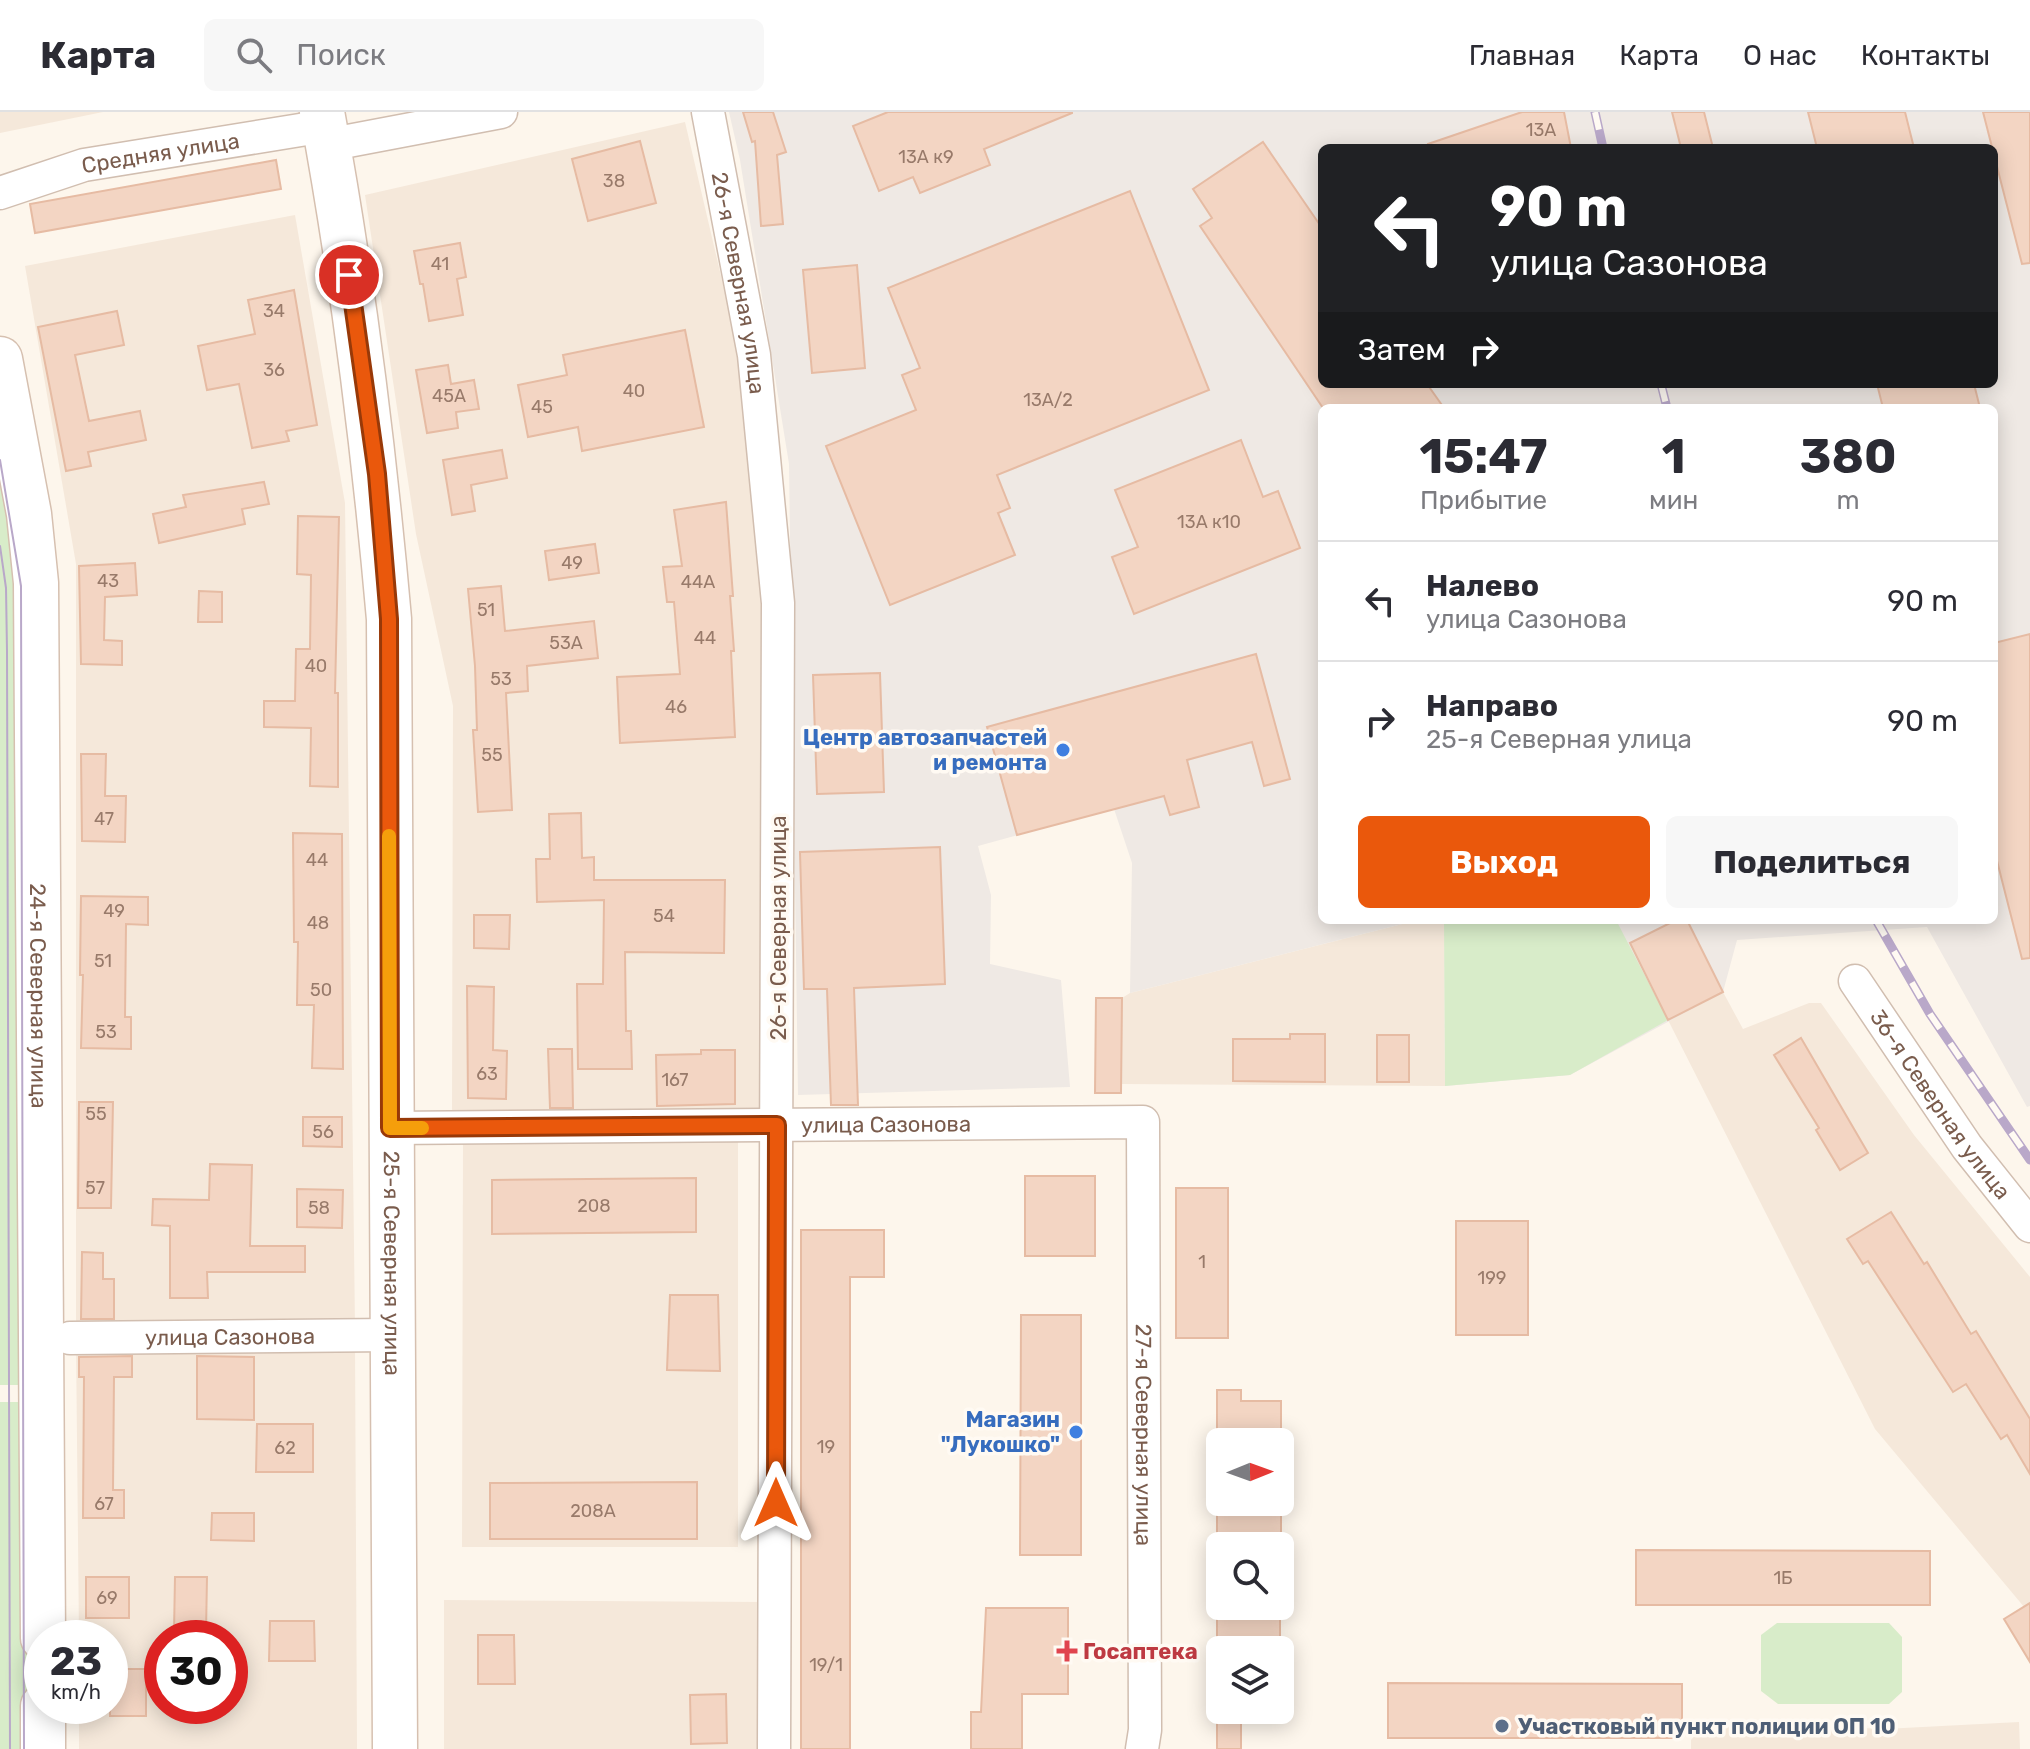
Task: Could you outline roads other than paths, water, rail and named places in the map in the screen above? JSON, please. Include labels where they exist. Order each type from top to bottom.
[{"type":"main road","name":"25-я Северная улица","points":[[325,128],[377,474],[389,619],[395,1749]]},
{"type":"main road","name":"24-я Северная улица","points":[[0,359],[29,514],[36,583],[43,1620]]},
{"type":"main road","points":[[43,1724],[43,1749]]},
{"type":"street","name":"Средняя улица","points":[[0,193],[84,165],[325,128],[501,112]]},
{"type":"street","name":"26-я Северная улица","points":[[708,112],[754,355],[778,603],[774,1749]]},
{"type":"street","name":"36-я Северная улица","points":[[1855,981],[1967,1147],[2030,1226]]},
{"type":"street","name":"улица Сазонова","points":[[390,1128],[1143,1122]]},
{"type":"street","name":"27-я Северная улица","points":[[1142,1749],[1145,1730],[1146,1605],[1143,1122]]},
{"type":"street","name":"улица Сазонова","points":[[70,1338],[392,1335]]},
{"type":"tram line","points":[[0,460],[21,586],[24,1749]]},
{"type":"tram line","points":[[0,546],[6,588],[7,651],[10,1749]]},
{"type":"railway","points":[[1595,112],[1602,144]]},
{"type":"railway","points":[[1662,388],[1666,404]]},
{"type":"railway","points":[[1878,924],[1930,1014],[2030,1160]]},
{"type":"place","name":"Центр автозапчастей и ремонта","points":[[1063,750]]},
{"type":"place","name":"Магазин \"Лукошко\"","points":[[1076,1432]]},
{"type":"place","name":"Госаптека","points":[[1067,1651]]},
{"type":"place","name":"Участковый пункт полиции ОП 10","points":[[1502,1726]]}]
